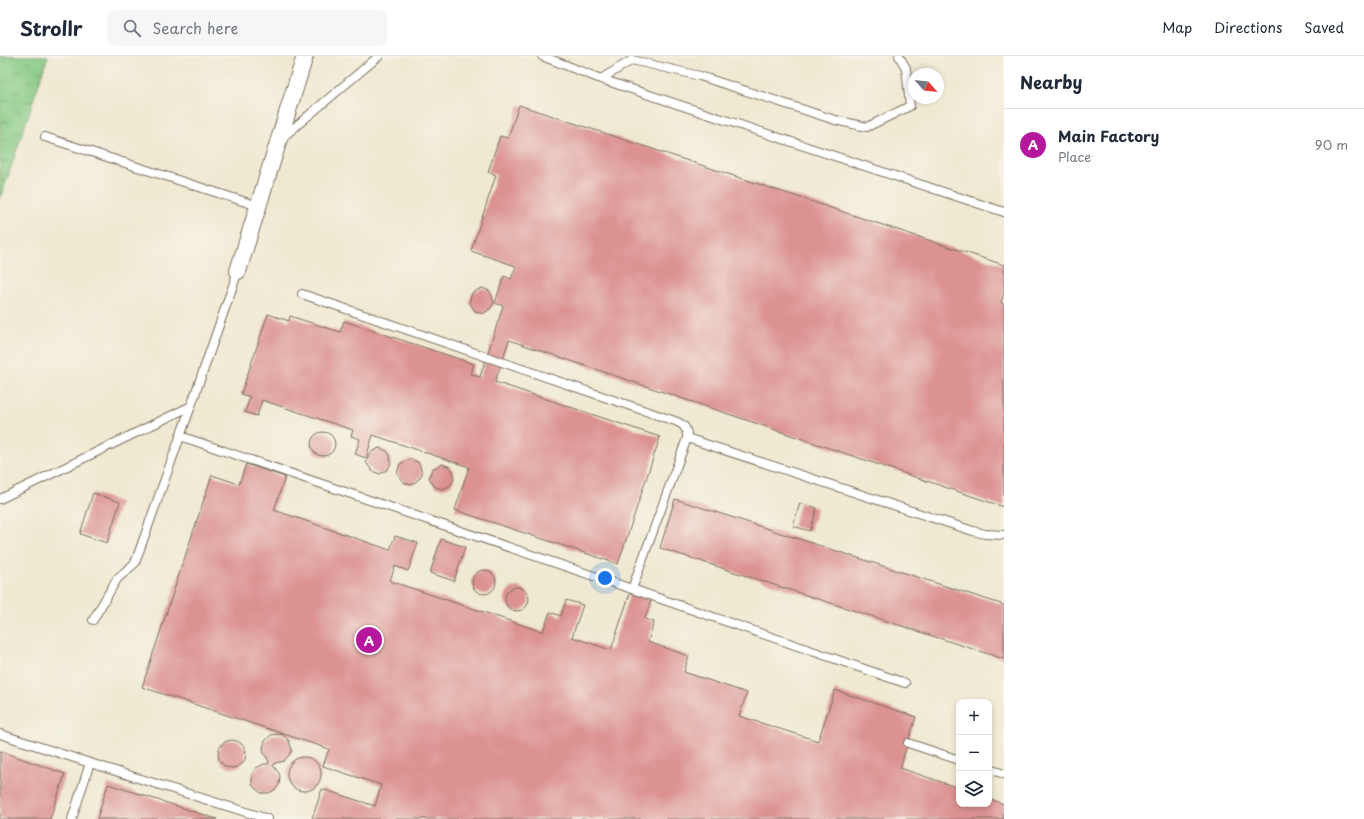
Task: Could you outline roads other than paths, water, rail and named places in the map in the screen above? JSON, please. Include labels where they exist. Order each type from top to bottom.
[{"type":"street","points":[[238,271],[305,56]]},
{"type":"lane","points":[[278,142],[379,56]]},
{"type":"lane","points":[[542,56],[601,79],[1004,212]]},
{"type":"lane","points":[[601,79],[632,60],[700,76],[835,120],[867,127],[910,106],[906,68],[899,56]]},
{"type":"lane","points":[[45,137],[258,206]]},
{"type":"lane","points":[[93,620],[117,579],[135,563],[238,271]]},
{"type":"lane","points":[[302,294],[672,420],[685,427],[687,431],[687,438],[632,589]]},
{"type":"lane","points":[[0,499],[191,406]]},
{"type":"lane","points":[[180,436],[906,683]]},
{"type":"lane","points":[[687,438],[973,531],[984,534],[1004,535]]},
{"type":"lane","points":[[0,734],[268,819]]},
{"type":"lane","points":[[908,743],[956,759]]},
{"type":"lane","points":[[72,819],[90,763]]},
{"type":"lane","points":[[992,770],[1004,774]]},
{"type":"place","name":"Main Factory","points":[[369,640]]}]
